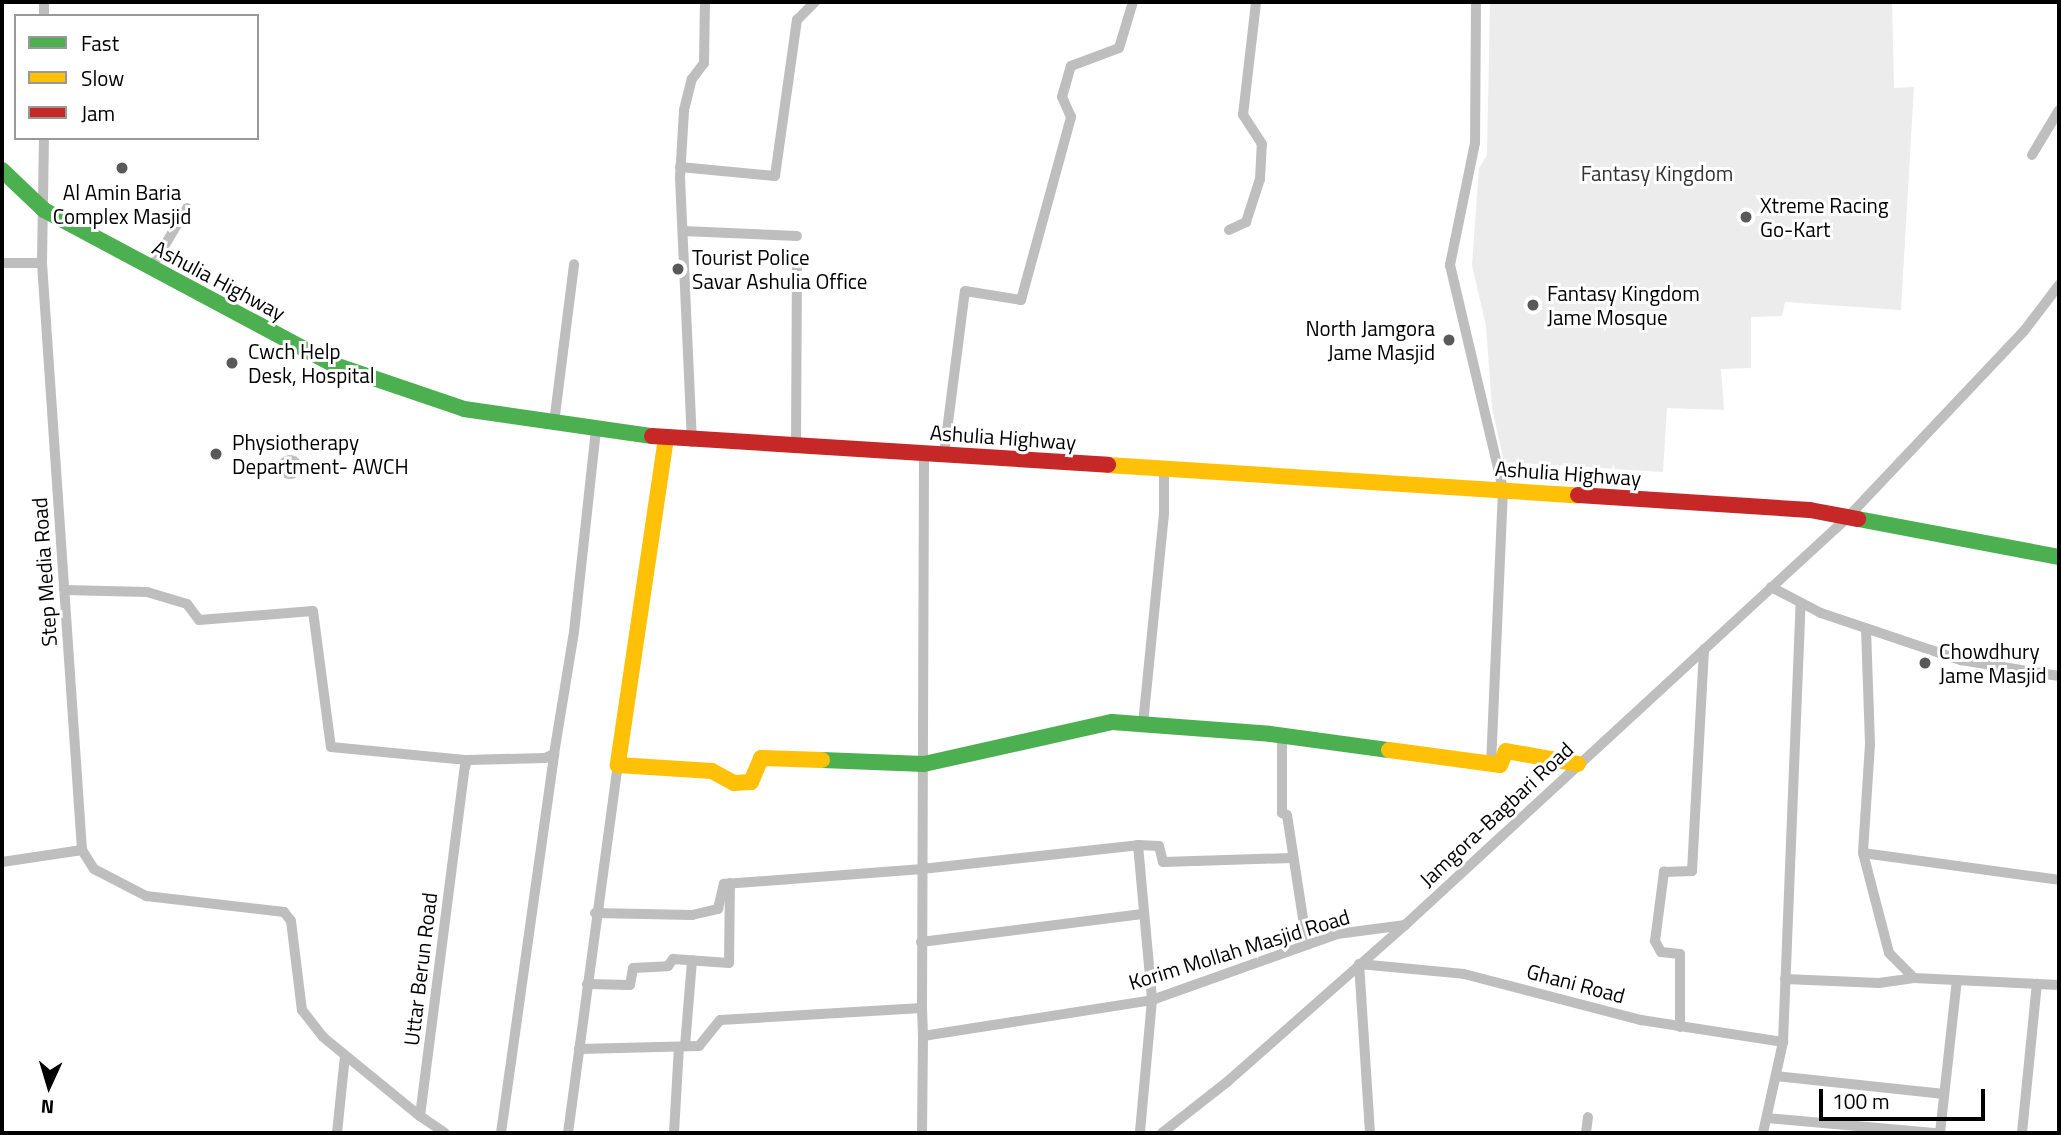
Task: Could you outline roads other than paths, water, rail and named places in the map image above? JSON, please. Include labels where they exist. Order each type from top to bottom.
[{"type":"main road","name":"Ashulia Highway","points":[[2,170],[44,210],[332,364],[464,409],[692,442],[944,454],[1810,510],[2059,557]]},
{"type":"main road","points":[[666,439],[618,765],[712,771],[734,783],[751,782],[761,758],[924,764],[1112,722],[1282,736],[1490,761],[1500,765],[1506,751],[1578,764]]},
{"type":"street","points":[[692,442],[680,167],[684,110],[705,53],[705,2]]},
{"type":"street","points":[[680,167],[775,176],[797,19],[815,2]]},
{"type":"street","points":[[944,454],[965,291],[1021,300],[1071,117],[1062,97],[1071,66],[1119,48],[1133,2]]},
{"type":"street","points":[[1229,230],[1246,222],[1261,171],[1262,144],[1242,115],[1256,2]]},
{"type":"street","points":[[1476,2],[1475,143],[1450,265],[1503,490],[1490,761]]},
{"type":"street","points":[[2032,155],[2059,110]]},
{"type":"street","name":"Step Media Road","points":[[44,140],[42,263],[82,850]]},
{"type":"street","points":[[151,268],[187,208]]},
{"type":"street","points":[[683,231],[797,236]]},
{"type":"street","points":[[2,263],[42,263]]},
{"type":"street","points":[[554,424],[574,264]]},
{"type":"street","points":[[796,448],[797,267]]},
{"type":"street","name":"Jamgora-Bagbari Road","points":[[1163,1133],[1227,1082],[1405,925],[1848,517],[2024,331],[2059,285]]},
{"type":"street","points":[[501,1133],[554,754],[574,632],[596,430]]},
{"type":"street","points":[[922,1133],[924,764],[920,692],[924,453]]},
{"type":"street","points":[[1143,724],[1163,525],[1164,468]]},
{"type":"street","points":[[1771,587],[1801,603],[1866,629],[1961,660],[2059,676]]},
{"type":"street","points":[[64,590],[146,592],[187,604],[199,620],[313,611],[331,747],[467,760],[545,758],[554,754]]},
{"type":"street","points":[[1763,1133],[1783,1042],[1801,603]]},
{"type":"street","points":[[1866,629],[1870,744],[1863,853],[1889,953],[1914,978]]},
{"type":"street","points":[[1680,1027],[1680,954],[1661,952],[1655,941],[1664,872],[1692,871],[1704,649]]},
{"type":"street","points":[[1282,736],[1282,813],[1287,815],[1291,858],[1307,944]]},
{"type":"street","name":"Uttar Berun Road","points":[[420,1116],[467,760]]},
{"type":"street","points":[[568,1133],[595,913],[618,765]]},
{"type":"street","points":[[595,913],[692,915],[718,909],[724,884],[730,883],[922,869],[1138,845],[1159,846],[1163,862],[1291,858]]},
{"type":"street","points":[[1138,845],[1152,1000],[1140,1133]]},
{"type":"street","points":[[2,862],[82,850],[94,869],[146,896],[284,912],[291,920],[302,1010],[345,1056],[445,1133]]},
{"type":"street","points":[[1863,853],[2059,880]]},
{"type":"street","points":[[587,984],[629,985],[634,968],[668,966],[673,959],[729,963],[730,883]]},
{"type":"street","points":[[921,942],[1144,914]]},
{"type":"street","name":"Korim Mollah Masjid Road","points":[[923,1036],[1152,1000],[1337,934],[1405,925]]},
{"type":"street","points":[[674,1133],[692,960]]},
{"type":"street","points":[[1359,964],[1370,1133]]},
{"type":"street","name":"Ghani Road","points":[[1359,964],[1464,974],[1680,1027],[1783,1042]]},
{"type":"street","points":[[1785,979],[1880,983],[1914,978],[2059,985]]},
{"type":"street","points":[[1940,1133],[1957,980]]},
{"type":"street","points":[[2022,1133],[2037,984]]},
{"type":"street","points":[[579,1049],[699,1046],[720,1020],[922,1008]]},
{"type":"street","points":[[337,1133],[345,1056]]},
{"type":"street","points":[[1776,1076],[1944,1094]]},
{"type":"street","points":[[1586,1133],[1588,1117]]},
{"type":"street","points":[[1766,1118],[1934,1133]]},
{"type":"place","name":"Al Amin Baria Complex Masjid","points":[[122,168]]},
{"type":"place","name":"Xtreme Racing Go-Kart","points":[[1746,217]]},
{"type":"place","name":"Tourist Police Savar Ashulia Office","points":[[678,269]]},
{"type":"place","name":"Fantasy Kingdom Jame Mosque","points":[[1533,305]]},
{"type":"place","name":"North Jamgora Jame Masjid","points":[[1449,340]]},
{"type":"place","name":"Cwch Help Desk, Hospital","points":[[232,363]]},
{"type":"place","name":"Physiotherapy Department- AWCH","points":[[216,454]]},
{"type":"place","name":"Chowdhury Jame Masjid","points":[[1925,663]]},
{"type":"park label","name":"Fantasy Kingdom","points":[[1657,173]]}]
